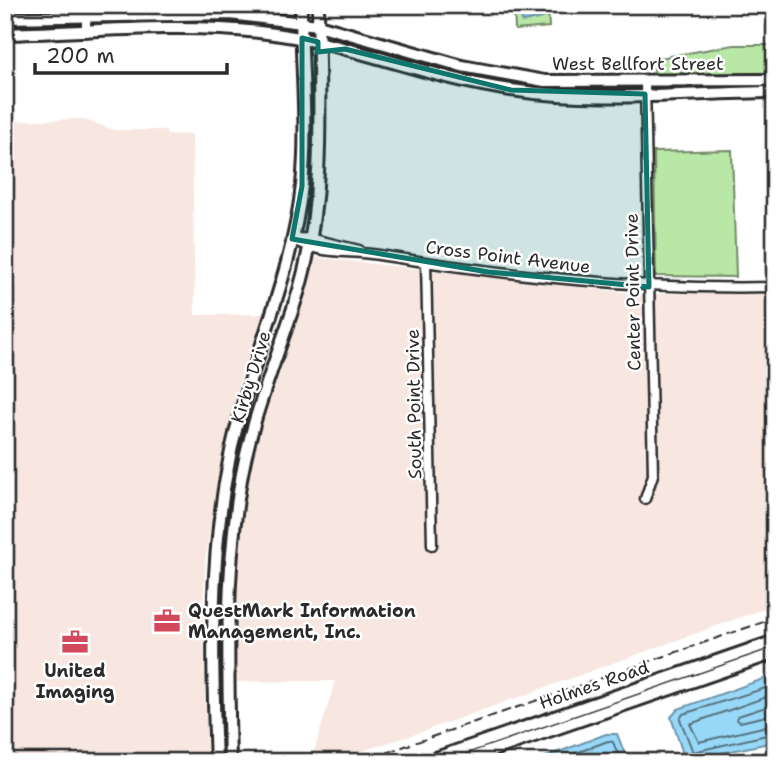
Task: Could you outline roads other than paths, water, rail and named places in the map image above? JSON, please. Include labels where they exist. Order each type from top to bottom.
[{"type":"main road","name":"Kirby Drive","points":[[216,762],[212,613],[216,545],[229,460],[256,357],[292,239],[302,186],[301,5]]},
{"type":"main road","name":"Kirby Drive","points":[[230,762],[228,676],[229,574],[232,547],[245,463],[272,361],[299,289],[309,243],[319,151],[318,5]]},
{"type":"main road","name":"West Bellfort Street","points":[[5,19],[86,11],[230,14],[318,25],[462,66],[545,81],[645,89],[775,92]]},
{"type":"main road","points":[[189,29],[191,13]]},
{"type":"main road","name":"West Bellfort Street","points":[[5,34],[189,29],[254,31],[302,38],[459,81],[542,94],[775,80]]},
{"type":"main road","points":[[318,68],[326,53],[345,49]]},
{"type":"main road","points":[[459,81],[462,66]]},
{"type":"main road","points":[[256,357],[272,361]]},
{"type":"main road","points":[[229,460],[245,463]]},
{"type":"main road","points":[[216,545],[232,547]]},
{"type":"main road","name":"Holmes Road","points":[[459,762],[775,641]]},
{"type":"main road","name":"Holmes Road","points":[[424,762],[775,653]]},
{"type":"main road","points":[[213,676],[228,676]]},
{"type":"street","points":[[86,11],[86,32]]},
{"type":"street","name":"Center Point Drive","points":[[645,89],[653,475],[645,499]]},
{"type":"street","name":"Cross Point Avenue","points":[[292,239],[531,278],[649,287],[775,287]]},
{"type":"street","name":"South Point Drive","points":[[426,262],[432,545]]},
{"type":"water","points":[[521,5],[543,5],[543,18],[522,22]]},
{"type":"water","points":[[769,677],[775,679],[775,739],[764,744],[689,760],[683,754],[671,717],[678,709]]},
{"type":"water","points":[[606,734],[617,734],[628,762],[541,762],[543,758]]},
{"type":"railway","points":[[359,762],[775,618]]},
{"type":"place","name":"QuestMark Information Management, Inc.","points":[[167,621]]},
{"type":"place","name":"United Imaging","points":[[75,642]]}]
